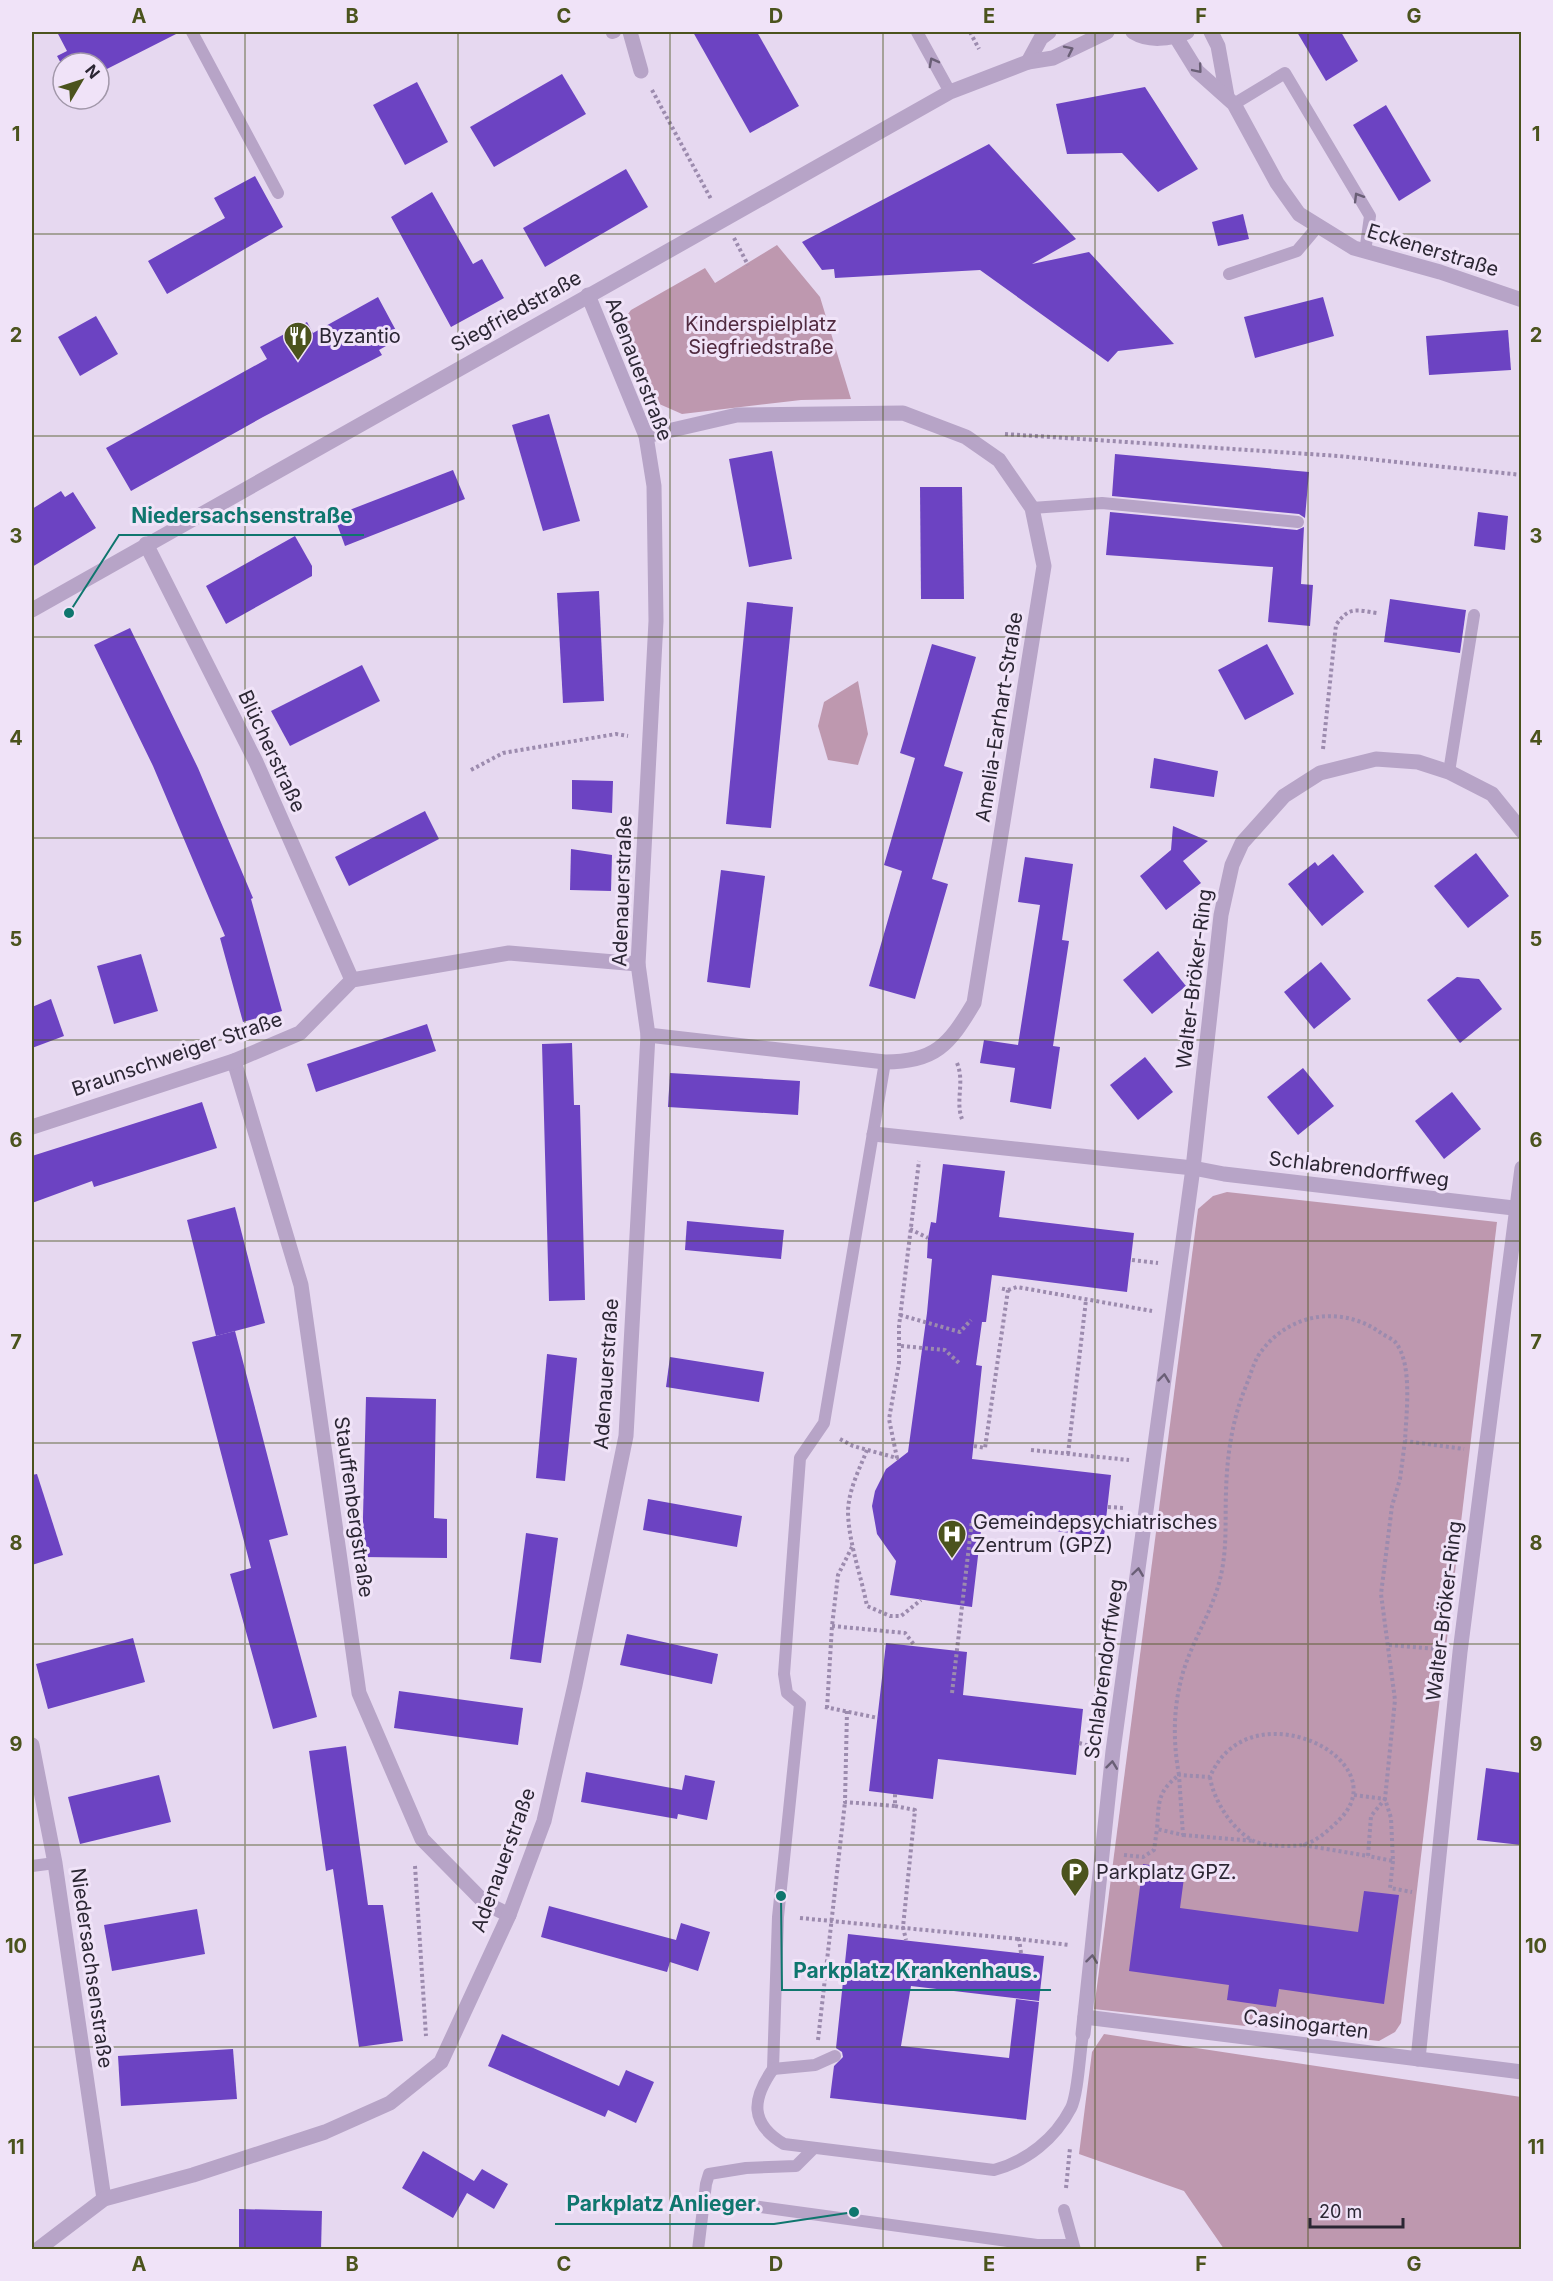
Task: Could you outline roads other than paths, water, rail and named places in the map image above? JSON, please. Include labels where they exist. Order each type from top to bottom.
[{"type":"street","points":[[630,32],[641,71]]},
{"type":"street","points":[[1028,62],[1041,38],[1050,32]]},
{"type":"street","name":"Siegfriedstraße","points":[[32,610],[950,92],[1028,62],[1053,57],[1107,32]]},
{"type":"street","points":[[1133,32],[1157,39],[1181,34]]},
{"type":"street","name":"Eckenerstraße","points":[[1210,32],[1218,46],[1231,100],[1277,183],[1299,214],[1365,252],[1440,272],[1521,300]]},
{"type":"street","name":"Eckenerstraße","points":[[1181,34],[1197,71],[1231,100]]},
{"type":"street","name":"Adenauerstraße","points":[[37,2250],[104,2199],[193,2175],[325,2132],[390,2103],[441,2062],[509,1915],[544,1821],[575,1685],[626,1436],[648,1035],[638,964],[656,621],[654,486],[646,436],[588,295]]},
{"type":"street","name":"Amelia-Earhart-Straße","points":[[646,436],[737,415],[903,412],[966,437],[999,460],[1032,508],[1044,566],[974,1003],[957,1033],[943,1047],[924,1058],[907,1062],[885,1062],[648,1035]]},
{"type":"street","name":"Blücherstraße","points":[[146,544],[256,762],[352,980]]},
{"type":"street","name":"Walter-Bröker-Ring","points":[[1192,1168],[1221,915],[1232,865],[1242,843],[1284,796],[1320,773],[1346,765],[1398,759],[1449,772],[1492,794],[1521,831]]},
{"type":"street","points":[[352,980],[509,953],[638,964]]},
{"type":"street","name":"Braunschweiger Straße","points":[[32,1127],[234,1061],[300,1033],[352,980]]},
{"type":"street","name":"Stauffenbergstraße","points":[[234,1061],[301,1285],[359,1693],[422,1839],[486,1903],[509,1915]]},
{"type":"street","name":"Schlabrendorffweg","points":[[874,1134],[1192,1168],[1224,1174],[1519,1209]]},
{"type":"street","name":"Schlabrendorffweg","points":[[1083,2034],[1113,1750],[1154,1462],[1171,1314],[1192,1168]]},
{"type":"street","name":"Walter-Bröker-Ring","points":[[1418,2059],[1460,1652],[1484,1452],[1519,1209],[1521,1168]]},
{"type":"street","name":"Niedersachsenstraße","points":[[32,1745],[55,1863],[104,2199]]},
{"type":"street","name":"Casinogarten","points":[[1085,2017],[1521,2072]]},
{"type":"lane","points":[[192,32],[278,193]]},
{"type":"lane","points":[[917,32],[950,92]]},
{"type":"lane","points":[[1231,100],[1286,73],[1370,216],[1365,252]]},
{"type":"lane","points":[[1229,274],[1298,251],[1319,225]]},
{"type":"lane","points":[[1032,508],[1102,503],[1298,522]]},
{"type":"lane","points":[[1449,772],[1474,615]]},
{"type":"lane","points":[[885,1062],[824,1424],[801,1458],[784,1674],[787,1693],[800,1704],[778,1917],[773,2069],[760,2087],[757,2110],[762,2124],[773,2137],[784,2144],[994,2170],[1011,2165],[1039,2148],[1072,2107],[1083,2034]]},
{"type":"lane","points":[[32,1866],[55,1863]]},
{"type":"lane","points":[[773,2069],[815,2065],[835,2056]]},
{"type":"lane","points":[[698,2250],[706,2184],[710,2174],[746,2168],[796,2166],[814,2148]]},
{"type":"lane","points":[[731,2203],[1037,2245],[1074,2247],[1064,2210]]},
{"type":"place","name":"Byzantio","points":[[298,362]]},
{"type":"place","name":"Niedersachsenstraße","points":[[69,613]]},
{"type":"place","name":"Gemeindepsychiatrisches Zentrum (GPZ)","points":[[952,1560]]},
{"type":"place","name":"Parkplatz Krankenhaus.","points":[[781,1896]]},
{"type":"place","name":"Parkplatz GPZ.","points":[[1075,1898]]},
{"type":"place","name":"Parkplatz Anlieger.","points":[[854,2212]]},
{"type":"park label","name":"Kinderspielplatz Siegfriedstraße","points":[[761,336]]}]
